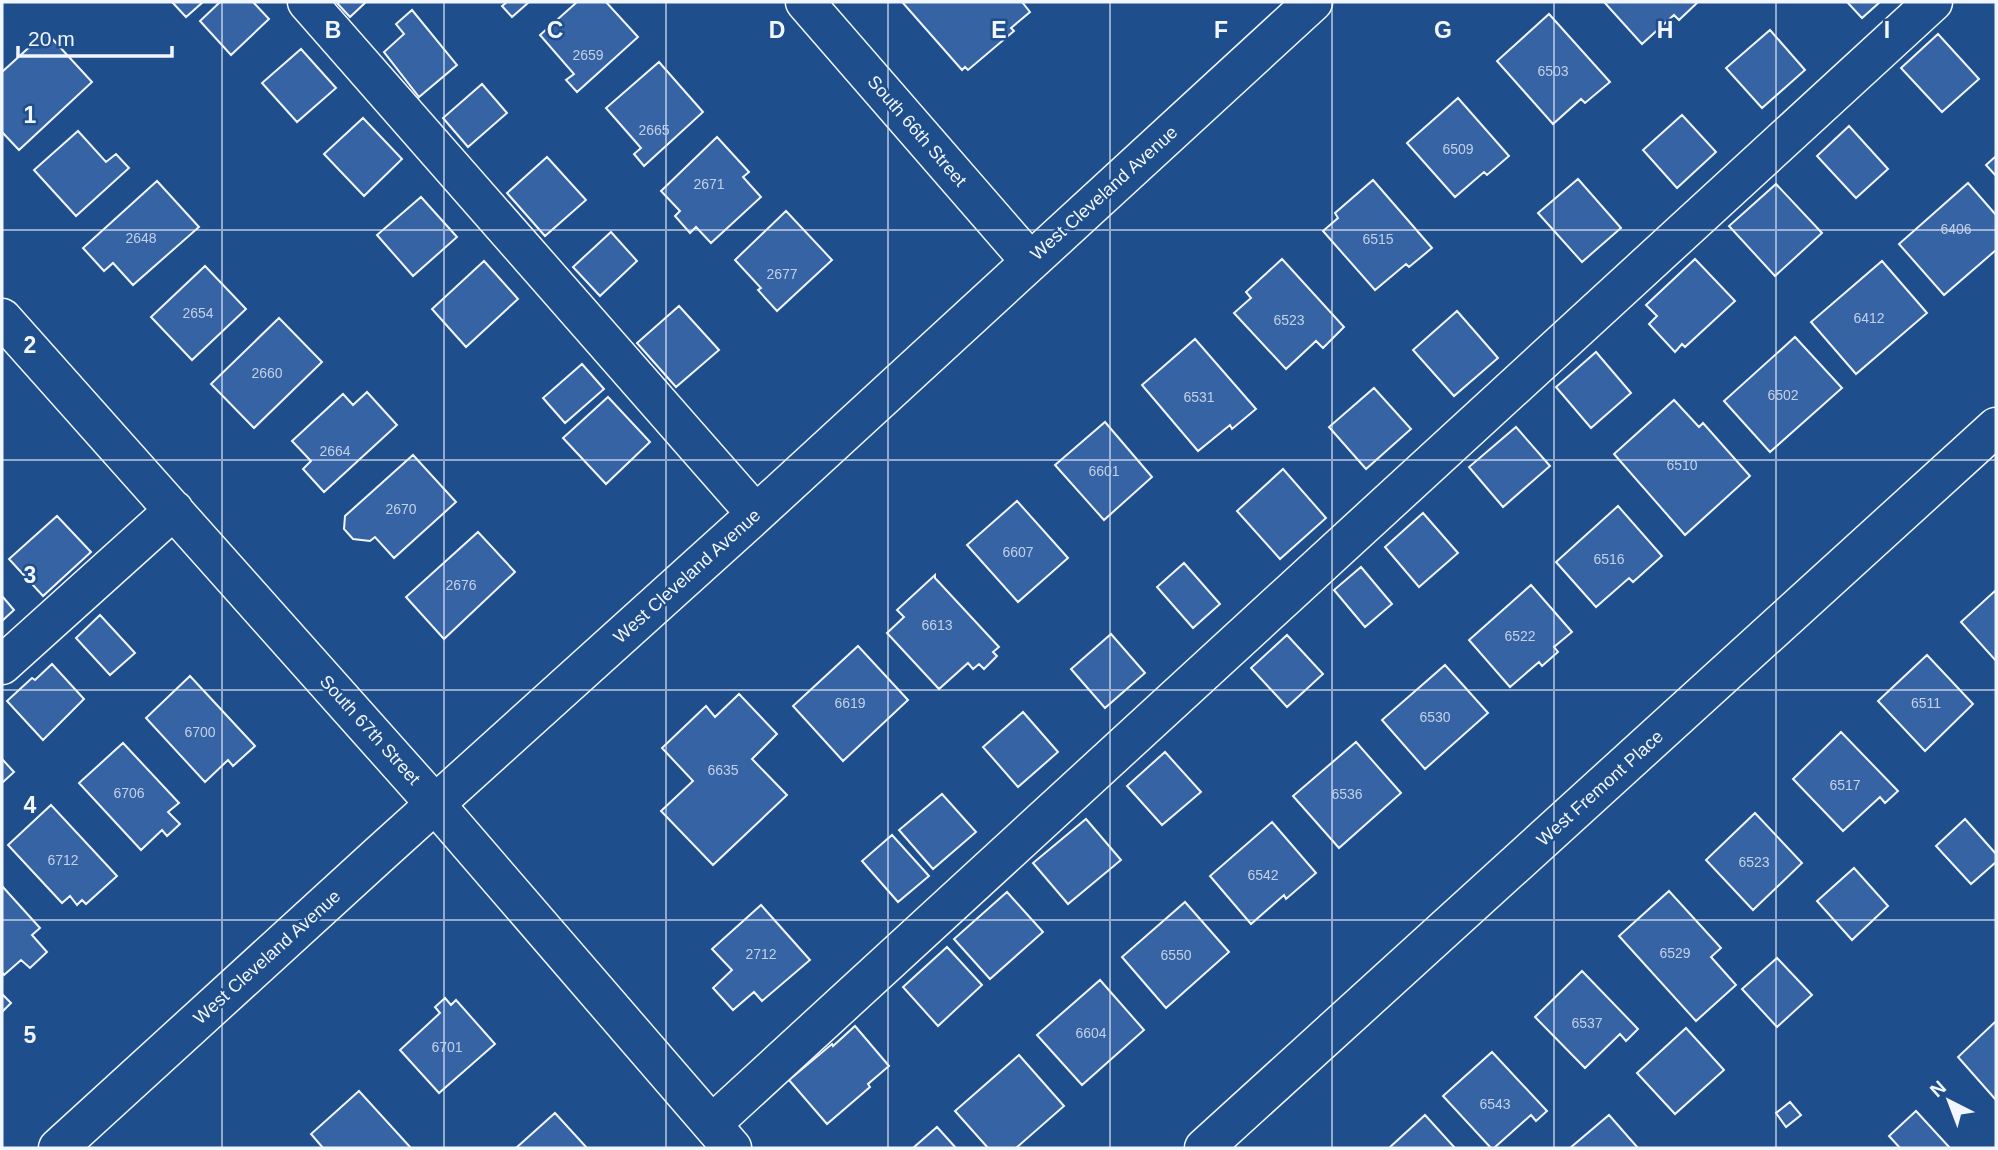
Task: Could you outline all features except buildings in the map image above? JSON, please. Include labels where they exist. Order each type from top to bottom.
[{"type":"street","points":[[307,2],[756,514]]},
{"type":"street","name":"South 66th Street","points":[[805,2],[1030,261]]},
{"type":"street","name":"West Cleveland Avenue","points":[[58,1148],[756,514],[1314,2]]},
{"type":"street","points":[[722,1136],[1933,2]]},
{"type":"street","name":"South 67th Street","points":[[2,318],[435,804],[722,1136]]},
{"type":"street","name":"West Fremont Place","points":[[1204,1148],[1996,427]]},
{"type":"street","points":[[2,664],[174,510]]}]
